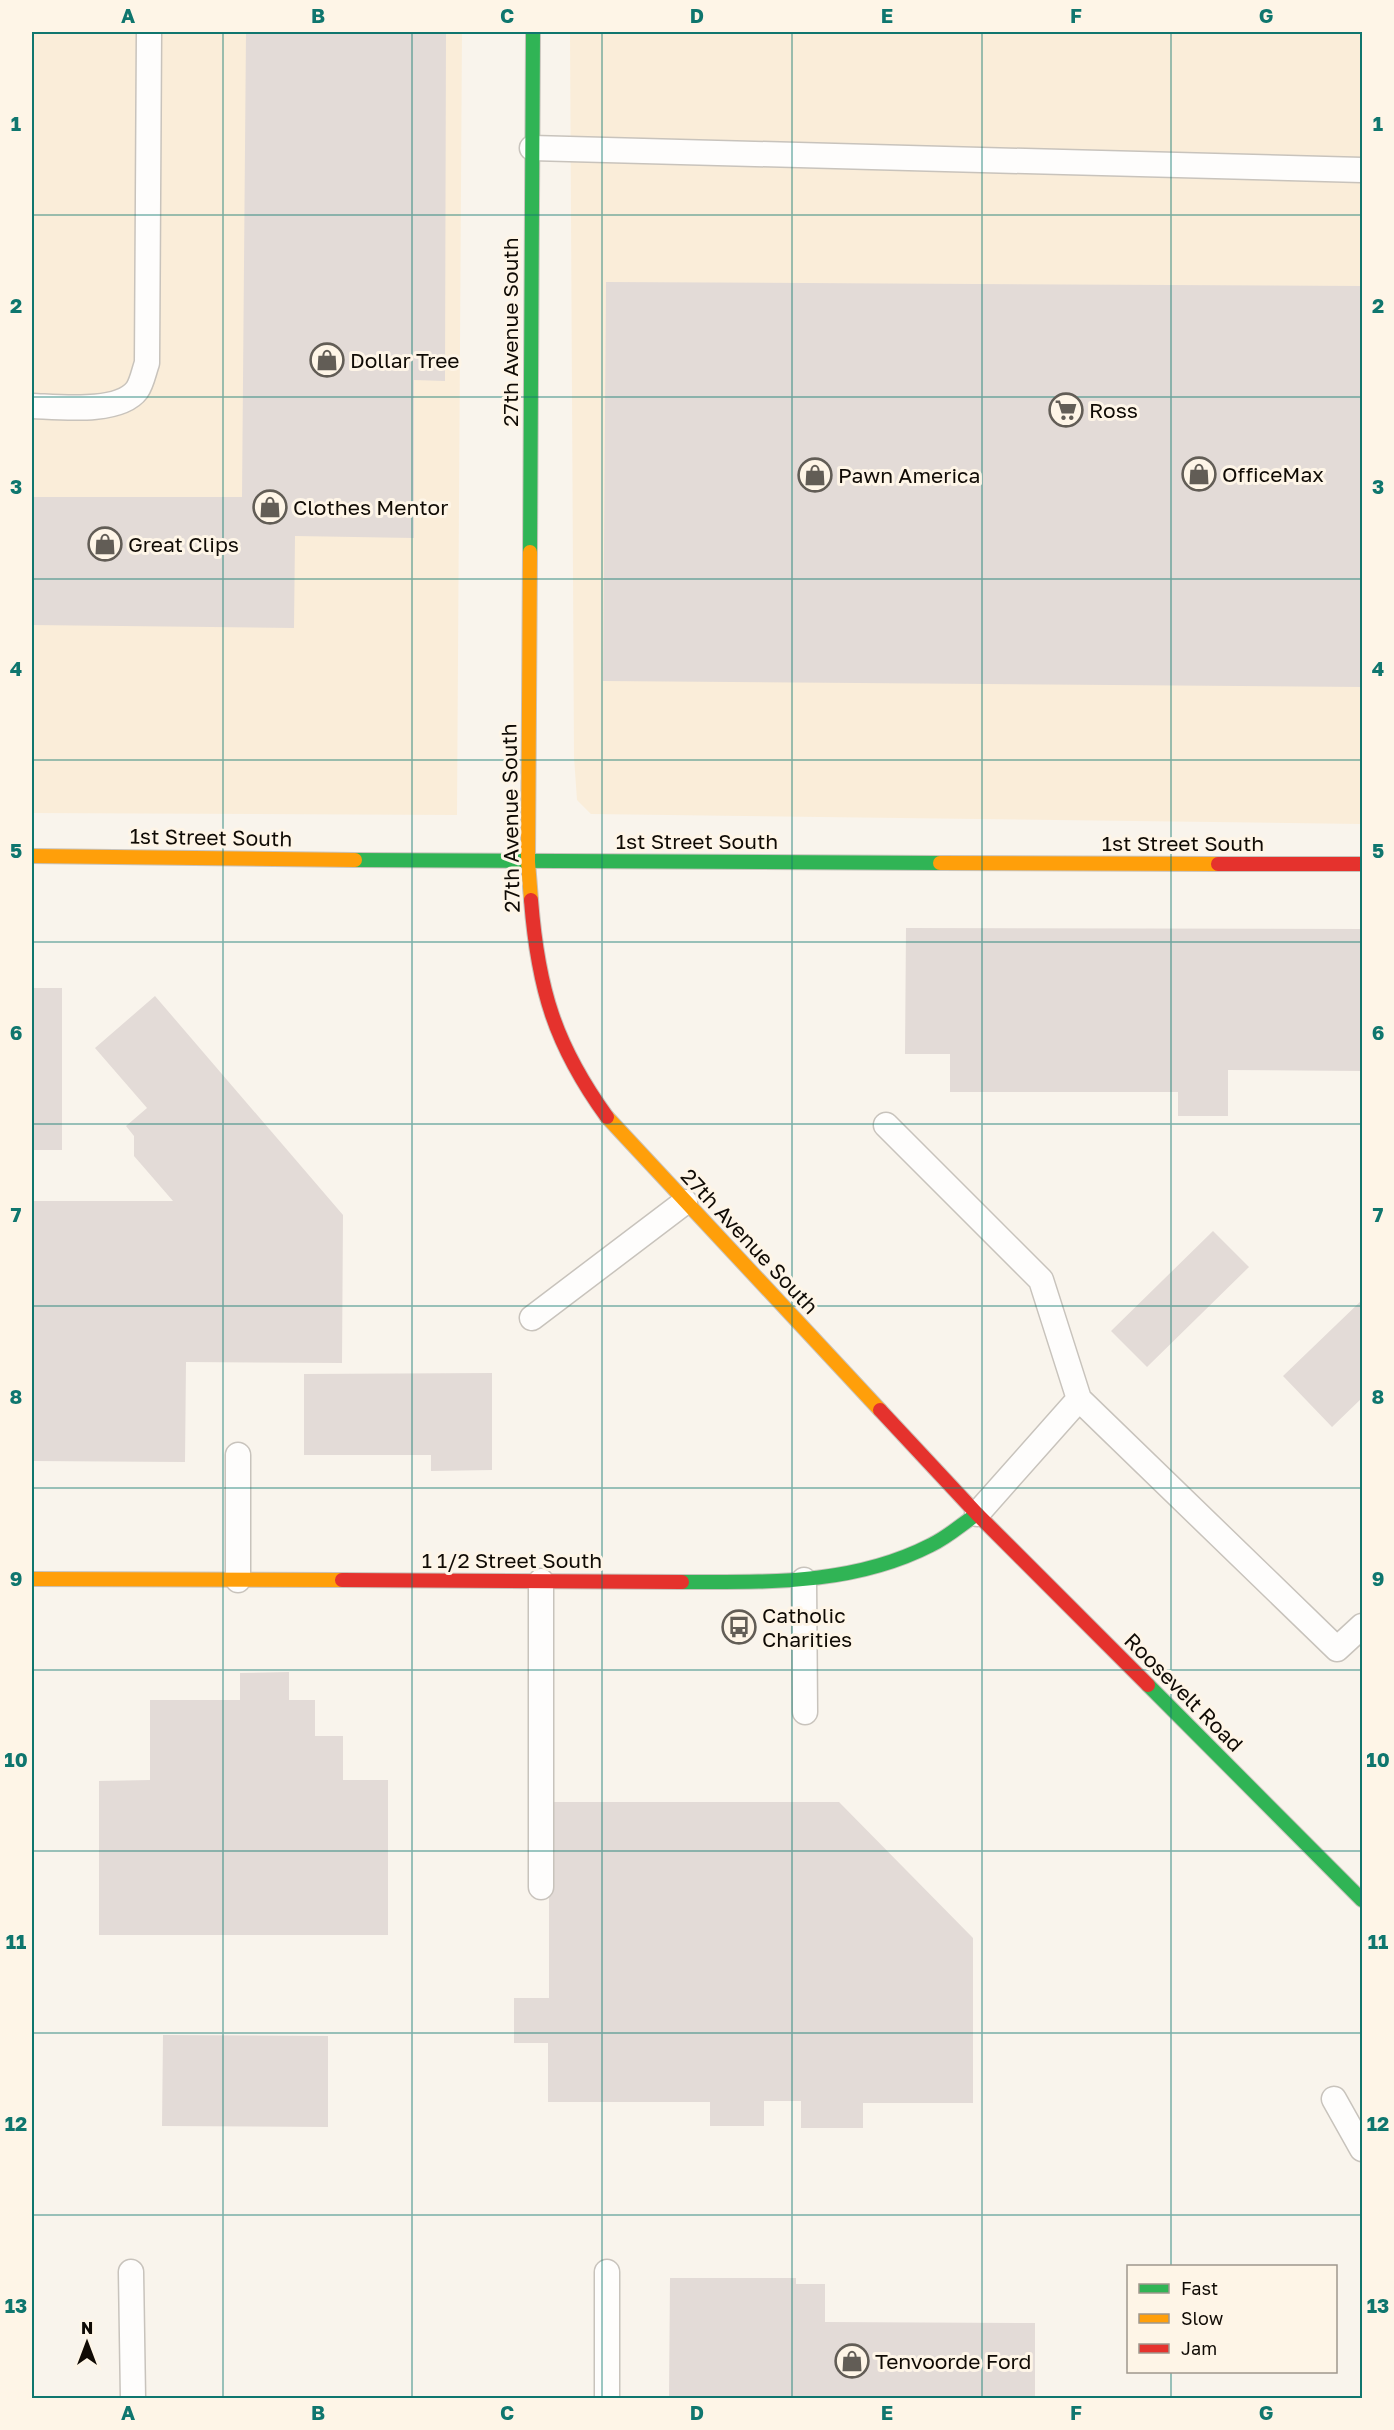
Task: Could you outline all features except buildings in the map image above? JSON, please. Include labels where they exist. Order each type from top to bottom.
[{"type":"street","name":"27th Avenue South","points":[[533,32],[528,862],[533,930],[545,993],[559,1037],[580,1080],[615,1128],[977,1514]]},
{"type":"street","name":"1st Street South","points":[[32,856],[528,862],[1362,864]]},
{"type":"street","name":"1 1/2 Street South","points":[[32,1579],[804,1580],[892,1561],[932,1545],[977,1514]]},
{"type":"street","name":"Roosevelt Road","points":[[977,1514],[1362,1900]]},
{"type":"lane","points":[[32,406],[105,405],[123,402],[137,389],[147,363],[148,32]]},
{"type":"lane","points":[[532,148],[1362,170]]},
{"type":"lane","points":[[886,1125],[1041,1280],[1079,1399],[1337,1649],[1362,1626]]},
{"type":"lane","points":[[532,1318],[685,1202]]},
{"type":"lane","points":[[977,1514],[1079,1399]]},
{"type":"lane","points":[[238,1455],[238,1580]]},
{"type":"lane","points":[[804,1580],[805,1712]]},
{"type":"lane","points":[[541,1581],[541,1887]]},
{"type":"lane","points":[[1334,2099],[1362,2149]]},
{"type":"lane","points":[[130,2272],[133,2398]]},
{"type":"lane","points":[[607,2272],[607,2398]]},
{"type":"shaded area","points":[[32,32],[462,32],[457,815],[32,813]]},
{"type":"shaded area","points":[[570,32],[1362,32],[1362,824],[591,814],[577,800],[574,757]]},
{"type":"traffic: fast","points":[[530,552],[533,32]]},
{"type":"traffic: fast","points":[[355,860],[940,863]]},
{"type":"traffic: fast","points":[[682,1582],[810,1579],[871,1568],[931,1545],[977,1514]]},
{"type":"traffic: fast","points":[[1148,1685],[1362,1900]]},
{"type":"traffic: slow","points":[[530,552],[528,862],[531,900]]},
{"type":"traffic: slow","points":[[32,856],[355,860]]},
{"type":"traffic: slow","points":[[940,863],[1218,864]]},
{"type":"traffic: slow","points":[[607,1117],[880,1410]]},
{"type":"traffic: slow","points":[[32,1579],[342,1580]]},
{"type":"traffic: jam","points":[[1218,864],[1362,864]]},
{"type":"traffic: jam","points":[[531,900],[544,989],[552,1015],[574,1065],[607,1117]]},
{"type":"traffic: jam","points":[[880,1410],[977,1514],[1148,1685]]},
{"type":"traffic: jam","points":[[342,1580],[682,1582]]},
{"type":"place","name":"Dollar Tree","points":[[327,360]]},
{"type":"place","name":"Ross","points":[[1066,410]]},
{"type":"place","name":"OfficeMax","points":[[1199,474]]},
{"type":"place","name":"Pawn America","points":[[815,475]]},
{"type":"place","name":"Clothes Mentor","points":[[270,507]]},
{"type":"place","name":"Great Clips","points":[[105,544]]},
{"type":"place","name":"Catholic Charities","points":[[739,1627]]},
{"type":"place","name":"Tenvoorde Ford","points":[[852,2361]]}]
